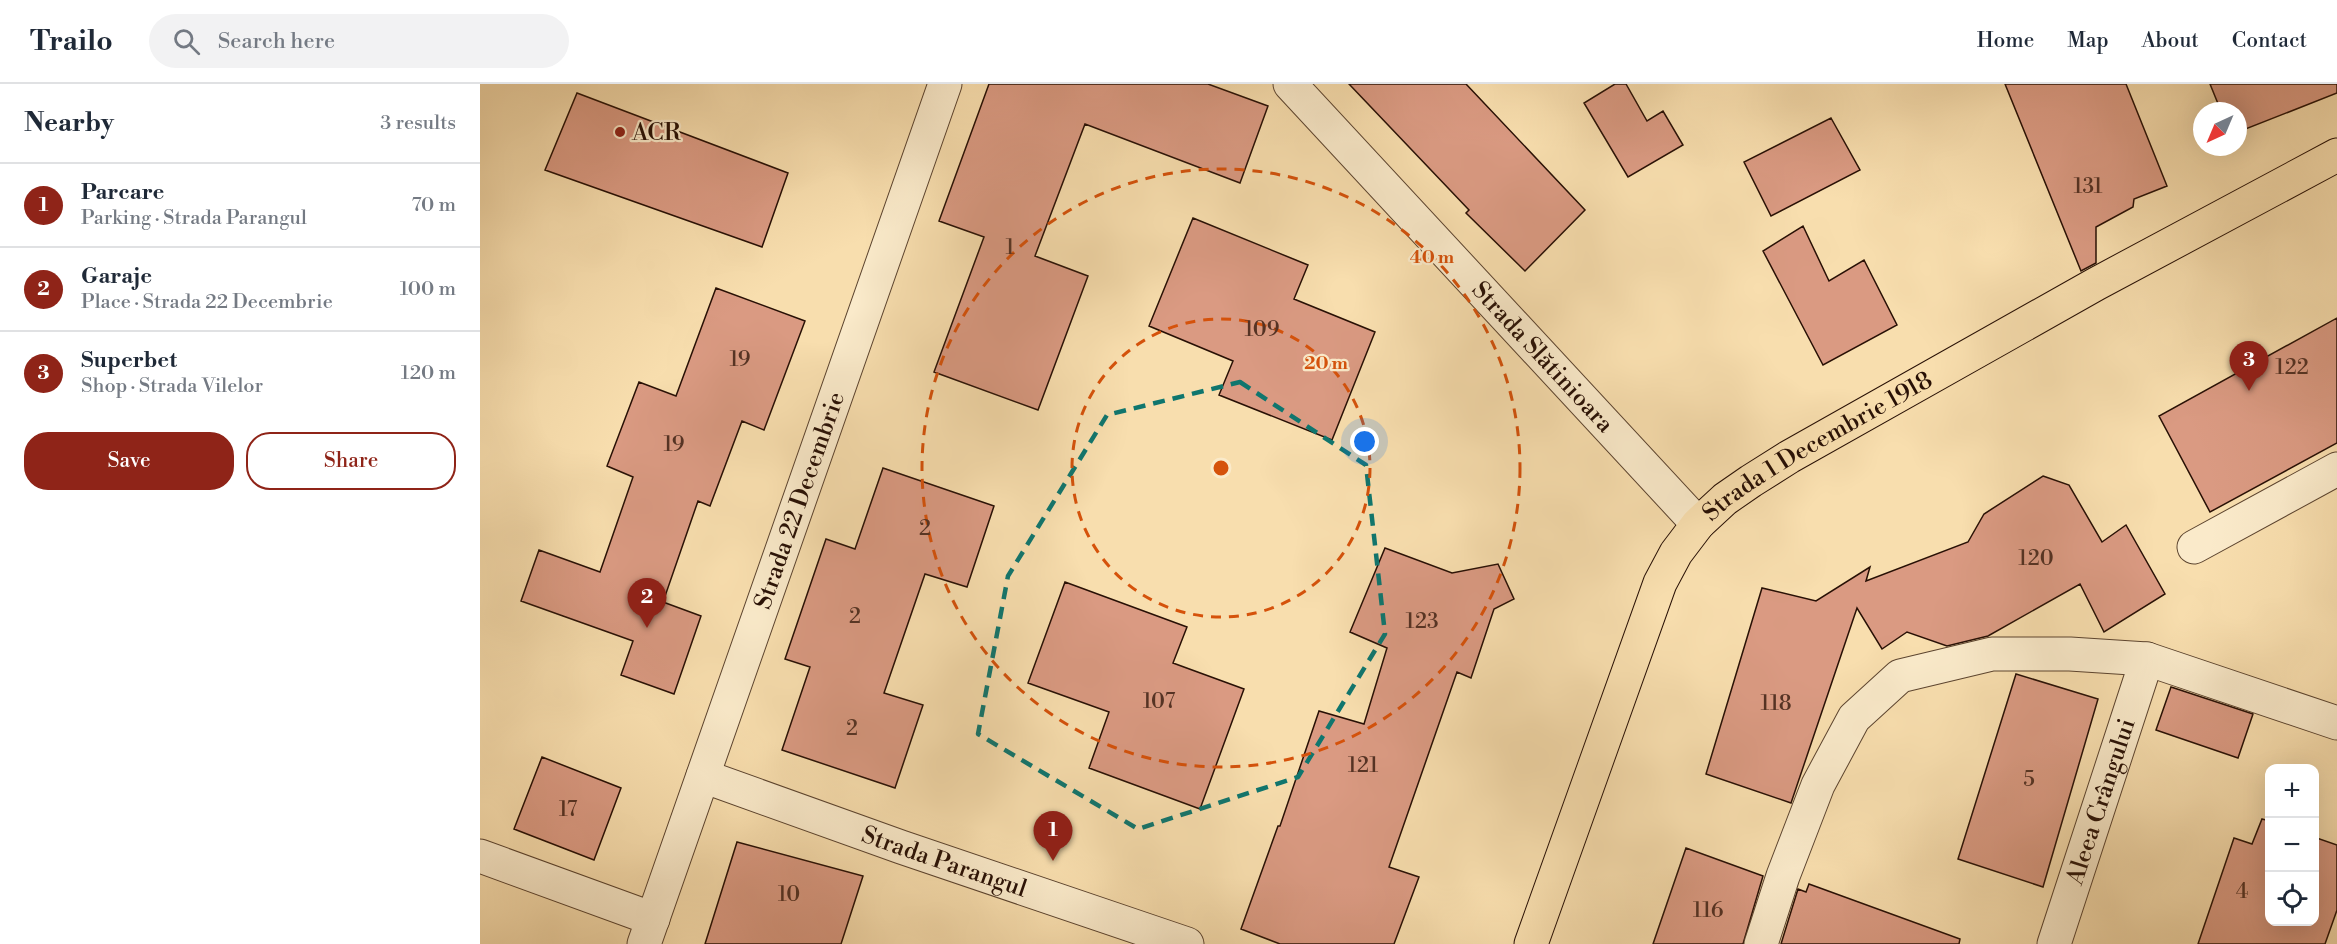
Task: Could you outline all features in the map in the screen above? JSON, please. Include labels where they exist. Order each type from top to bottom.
[{"type":"main road","name":"Strada 1 Decembrie 1918","points":[[1531,944],[1660,583],[1676,553],[1698,524],[1725,499],[1789,457],[2096,285],[2337,155]]},
{"type":"street","name":"Strada 22 Decembrie","points":[[480,856],[649,931],[945,84]]},
{"type":"street","name":"Strada Slătinioara","points":[[1290,84],[1698,524]]},
{"type":"street","points":[[2194,547],[2337,470]]},
{"type":"street","points":[[1761,944],[1783,876],[1818,785],[1854,718],[1900,676],[1992,654],[2070,654],[2147,659],[2337,723]]},
{"type":"street","name":"Aleea Crângului","points":[[2054,944],[2147,659]]},
{"type":"street","name":"Strada Parangul","points":[[704,776],[901,847],[1186,944]]},
{"type":"highlighted area","points":[[1240,382],[1366,465],[1385,634],[1298,777],[1138,829],[978,734],[1008,576],[1107,415]]},
{"type":"building","points":[[989,84],[1208,84],[1268,106],[1240,183],[1085,124],[1035,256],[1088,276],[1038,410],[934,372],[984,237],[939,221]]},
{"type":"building","points":[[1349,84],[1466,84],[1585,210],[1525,271],[1466,213],[1469,210]]},
{"type":"building","points":[[1615,84],[1626,84],[1647,121],[1663,111],[1683,145],[1628,177],[1584,103]]},
{"type":"building","points":[[2005,84],[2126,84],[2167,186],[2134,199],[2133,207],[2096,227],[2096,263],[2081,271]]},
{"type":"building","points":[[2210,84],[2337,84],[2337,93],[2247,128],[2247,102],[2217,102]]},
{"type":"building","name":"ACR","points":[[577,93],[788,173],[762,247],[545,170]]},
{"type":"building","points":[[1831,118],[1860,170],[1771,216],[1744,162]]},
{"type":"building","points":[[1193,218],[1308,265],[1294,299],[1375,332],[1332,440],[1219,395],[1233,361],[1149,326]]},
{"type":"building","points":[[1803,226],[1829,281],[1864,260],[1897,325],[1823,365],[1763,251]]},
{"type":"building","points":[[716,288],[805,321],[764,430],[742,421],[710,506],[698,501],[663,602],[701,616],[674,694],[621,675],[633,641],[521,601],[539,550],[600,572],[633,477],[607,466],[639,382],[676,396]]},
{"type":"building","points":[[2337,318],[2337,443],[2210,512],[2159,416]]},
{"type":"building","points":[[883,468],[994,506],[967,587],[925,574],[884,693],[923,705],[895,788],[782,750],[810,667],[785,659],[826,539],[855,549]]},
{"type":"building","points":[[2043,476],[2069,485],[2102,542],[2126,525],[2165,594],[2104,632],[2080,584],[1988,636],[1947,646],[1907,632],[1882,649],[1857,608],[1791,803],[1706,774],[1762,588],[1816,601],[1870,567],[1866,581],[1968,542],[1984,514]]},
{"type":"building","points":[[1385,548],[1452,573],[1498,564],[1514,599],[1494,609],[1471,678],[1457,672],[1389,867],[1419,877],[1394,944],[1280,944],[1241,929],[1278,826],[1280,826],[1319,711],[1364,724],[1387,648],[1350,632]]},
{"type":"building","points":[[1065,582],[1187,627],[1173,663],[1244,689],[1200,809],[1089,768],[1109,712],[1028,683]]},
{"type":"building","points":[[2016,674],[2098,699],[2043,887],[1958,859]]},
{"type":"building","points":[[2171,687],[2253,714],[2238,758],[2156,730]]},
{"type":"building","points":[[542,757],[621,788],[594,860],[514,829]]},
{"type":"building","points":[[2262,819],[2265,820],[2265,926],[2319,926],[2319,839],[2337,845],[2337,910],[2325,944],[2198,944],[2234,838],[2252,844]]},
{"type":"building","points":[[737,842],[863,876],[841,944],[705,944]]},
{"type":"building","points":[[1686,848],[1763,876],[1743,944],[1653,944]]},
{"type":"building","points":[[1809,884],[1960,939],[1959,944],[1781,944],[1798,889],[1806,892]]},
{"type":"place","name":"ACR","points":[[620,132]]},
{"type":"place","name":"Superbet","points":[[2249,391]]},
{"type":"place","name":"Garaje","points":[[647,628]]},
{"type":"place","name":"Parcare","points":[[1053,861]]}]
